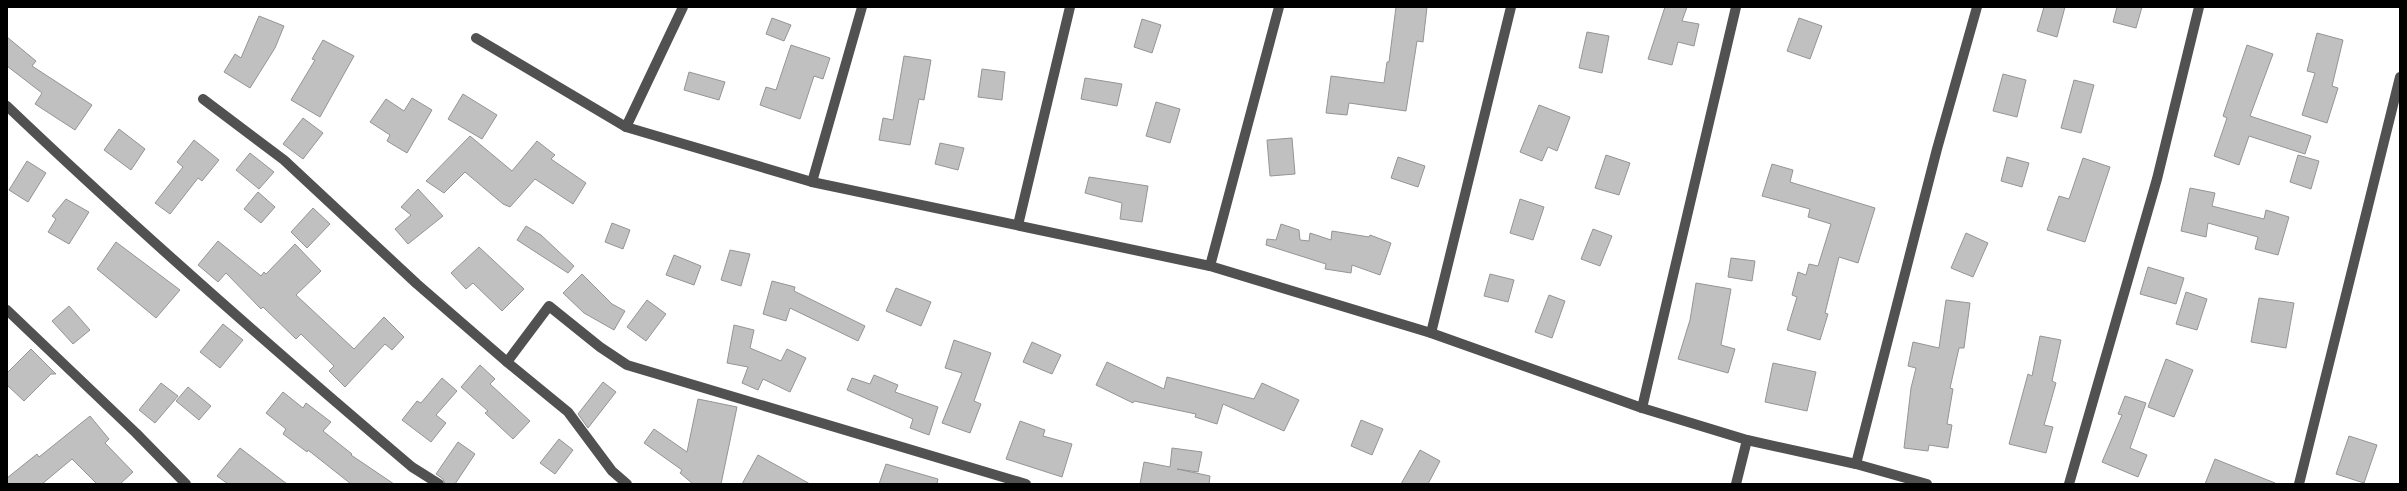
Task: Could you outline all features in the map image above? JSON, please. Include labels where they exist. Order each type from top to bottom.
[{"type":"street","points":[[626,128],[683,7]]},
{"type":"street","points":[[812,182],[862,7]]},
{"type":"street","points":[[1018,225],[1070,7]]},
{"type":"street","points":[[1210,266],[1278,7]]},
{"type":"street","points":[[1431,333],[1511,7]]},
{"type":"street","points":[[1642,408],[1736,7]]},
{"type":"street","points":[[1856,464],[1936,149],[1977,7]]},
{"type":"street","points":[[2069,484],[2157,180],[2199,7]]},
{"type":"street","points":[[476,38],[626,128],[812,182],[1210,266],[1431,333],[1642,408],[1747,440],[1856,464],[1927,484]]},
{"type":"street","points":[[2299,484],[2400,77]]},
{"type":"street","points":[[203,99],[284,160],[418,284],[507,362],[568,412],[612,471],[627,484]]},
{"type":"street","points":[[7,106],[116,210],[251,330],[412,468],[439,484]]},
{"type":"street","points":[[507,362],[549,306],[600,347],[627,365],[1026,484]]},
{"type":"street","points":[[7,310],[136,433],[186,484]]},
{"type":"street","points":[[1736,484],[1747,440]]},
{"type":"building","points":[[1396,7],[1427,7],[1423,42],[1417,41],[1406,111],[1349,103],[1347,115],[1326,113],[1331,76],[1384,83],[1387,62],[1389,62]]},
{"type":"building","points":[[1665,7],[1687,7],[1682,21],[1699,24],[1694,46],[1678,42],[1672,65],[1648,59]]},
{"type":"building","points":[[2044,7],[2065,7],[2057,37],[2037,31]]},
{"type":"building","points":[[2117,7],[2142,7],[2136,28],[2113,22]]},
{"type":"building","points":[[259,16],[284,26],[275,48],[250,88],[224,72],[235,54],[241,58]]},
{"type":"building","points":[[772,18],[791,25],[784,41],[766,34]]},
{"type":"building","points":[[1799,18],[1822,26],[1810,59],[1787,51]]},
{"type":"building","points":[[1142,19],[1161,25],[1152,53],[1134,47]]},
{"type":"building","points":[[1587,32],[1609,36],[1602,73],[1579,68]]},
{"type":"building","points":[[2317,33],[2343,40],[2332,86],[2338,88],[2327,123],[2302,115],[2315,73],[2307,71]]},
{"type":"building","points":[[7,37],[36,61],[32,66],[92,105],[75,130],[35,104],[42,93],[7,66]]},
{"type":"building","points":[[323,40],[354,56],[320,117],[291,100],[315,60],[312,59]]},
{"type":"building","points":[[791,45],[830,58],[823,79],[814,76],[800,119],[760,105],[766,87],[776,90]]},
{"type":"building","points":[[2247,45],[2273,54],[2250,116],[2311,136],[2305,154],[2249,136],[2239,165],[2214,156],[2227,118],[2223,116]]},
{"type":"building","points":[[904,56],[931,60],[924,100],[919,99],[910,145],[879,140],[883,118],[893,120]]},
{"type":"building","points":[[982,69],[1005,72],[1002,100],[978,97]]},
{"type":"building","points":[[689,72],[725,82],[719,100],[684,90]]},
{"type":"building","points":[[2003,74],[2026,80],[2017,117],[1993,111]]},
{"type":"building","points":[[1085,78],[1122,84],[1117,106],[1081,99]]},
{"type":"building","points":[[2074,80],[2094,85],[2081,133],[2061,128]]},
{"type":"building","points":[[463,94],[497,115],[482,139],[448,119]]},
{"type":"building","points":[[412,98],[432,110],[407,153],[387,141],[390,135],[370,122],[386,99],[404,111]]},
{"type":"building","points":[[1156,102],[1180,109],[1170,143],[1146,136]]},
{"type":"building","points":[[1539,105],[1570,117],[1557,151],[1548,147],[1542,161],[1520,152]]},
{"type":"building","points":[[303,118],[323,133],[303,159],[283,144]]},
{"type":"building","points":[[119,129],[145,149],[131,170],[104,150]]},
{"type":"building","points":[[470,136],[512,171],[537,141],[555,155],[551,159],[586,183],[573,204],[535,179],[510,207],[503,204],[465,172],[444,193],[426,181]]},
{"type":"building","points":[[1292,138],[1295,174],[1270,176],[1267,140]]},
{"type":"building","points":[[194,140],[219,160],[202,181],[198,178],[170,214],[155,203],[183,167],[177,162]]},
{"type":"building","points":[[940,143],[964,148],[958,170],[935,164]]},
{"type":"building","points":[[250,153],[274,172],[259,189],[236,170]]},
{"type":"building","points":[[1606,155],[1630,163],[1619,195],[1595,188]]},
{"type":"building","points":[[2298,155],[2319,161],[2311,189],[2290,182]]},
{"type":"building","points":[[1398,157],[1425,166],[1418,187],[1391,178]]},
{"type":"building","points":[[2007,157],[2029,163],[2022,187],[2001,181]]},
{"type":"building","points":[[2083,158],[2110,167],[2085,242],[2047,230],[2059,196],[2069,199]]},
{"type":"building","points":[[27,161],[46,173],[28,202],[9,190]]},
{"type":"building","points":[[1772,164],[1793,170],[1790,182],[1875,208],[1858,263],[1839,257],[1825,313],[1828,314],[1820,340],[1787,330],[1797,297],[1792,295],[1798,272],[1806,275],[1809,264],[1818,266],[1831,224],[1808,217],[1810,209],[1762,196]]},
{"type":"building","points":[[1089,177],[1148,186],[1142,222],[1120,219],[1122,203],[1085,193]]},
{"type":"building","points":[[2190,188],[2215,193],[2212,206],[2264,219],[2266,210],[2289,217],[2278,255],[2255,249],[2258,237],[2208,223],[2206,237],[2181,231]]},
{"type":"building","points":[[418,189],[443,216],[408,244],[395,229],[411,215],[401,207]]},
{"type":"building","points":[[258,192],[275,207],[261,223],[244,209]]},
{"type":"building","points":[[66,199],[89,212],[69,244],[48,232],[56,219],[52,216]]},
{"type":"building","points":[[1520,199],[1544,207],[1533,240],[1510,233]]},
{"type":"building","points":[[313,208],[330,224],[307,248],[291,232]]},
{"type":"building","points":[[612,223],[630,230],[623,249],[605,242]]},
{"type":"building","points":[[1281,224],[1299,230],[1300,240],[1309,241],[1310,233],[1331,240],[1332,231],[1369,237],[1370,235],[1391,243],[1380,275],[1352,265],[1351,273],[1325,269],[1326,264],[1266,245],[1267,239],[1276,240]]},
{"type":"building","points":[[526,226],[541,235],[574,266],[568,273],[517,240]]},
{"type":"building","points":[[1593,229],[1612,236],[1600,266],[1581,259]]},
{"type":"building","points":[[1966,233],[1988,243],[1973,277],[1951,268]]},
{"type":"building","points":[[218,241],[261,276],[264,272],[266,274],[295,244],[321,271],[296,295],[354,349],[384,317],[404,337],[392,350],[385,344],[345,387],[329,371],[334,366],[301,334],[296,339],[263,307],[261,309],[226,273],[218,282],[198,265]]},
{"type":"building","points":[[116,242],[180,290],[156,318],[97,269]]},
{"type":"building","points":[[479,247],[524,289],[502,311],[473,283],[466,289],[451,273]]},
{"type":"building","points":[[730,250],[750,254],[741,286],[721,280]]},
{"type":"building","points":[[674,255],[701,266],[694,285],[666,275]]},
{"type":"building","points":[[1731,258],[1755,261],[1752,281],[1728,277]]},
{"type":"building","points":[[2148,267],[2184,278],[2176,304],[2140,294]]},
{"type":"building","points":[[582,274],[612,304],[625,311],[614,330],[584,313],[563,293]]},
{"type":"building","points":[[1490,274],[1514,280],[1508,302],[1484,296]]},
{"type":"building","points":[[772,281],[795,287],[794,291],[865,326],[858,341],[790,308],[786,321],[763,314]]},
{"type":"building","points":[[1696,283],[1731,289],[1721,345],[1735,349],[1728,373],[1678,359],[1690,320]]},
{"type":"building","points":[[896,288],[931,302],[921,326],[886,311]]},
{"type":"building","points":[[2186,292],[2207,299],[2197,330],[2176,324]]},
{"type":"building","points":[[1549,295],[1565,301],[1552,338],[1535,332]]},
{"type":"building","points":[[2259,298],[2294,303],[2286,348],[2251,342]]},
{"type":"building","points":[[647,300],[666,314],[646,341],[627,327]]},
{"type":"building","points":[[1946,300],[1970,303],[1964,348],[1959,348],[1950,388],[1953,389],[1947,424],[1952,425],[1948,448],[1929,445],[1928,451],[1904,448],[1911,388],[1916,368],[1908,366],[1913,342],[1939,348]]},
{"type":"building","points":[[69,306],[90,330],[73,344],[52,321]]},
{"type":"building","points":[[223,324],[243,340],[220,368],[200,352]]},
{"type":"building","points":[[734,325],[754,330],[750,348],[781,361],[787,349],[806,358],[790,392],[763,379],[758,390],[742,383],[748,367],[727,363]]},
{"type":"building","points":[[2040,336],[2061,340],[2052,381],[2056,383],[2044,425],[2053,427],[2046,453],[2009,444],[2028,374],[2032,376]]},
{"type":"building","points":[[954,340],[991,353],[974,401],[981,404],[970,433],[942,423],[962,373],[945,368]]},
{"type":"building","points":[[1032,342],[1061,355],[1052,374],[1023,362]]},
{"type":"building","points":[[31,349],[56,374],[51,374],[24,401],[7,385],[7,373]]},
{"type":"building","points":[[2166,359],[2193,370],[2174,417],[2148,407]]},
{"type":"building","points":[[1107,362],[1164,389],[1167,377],[1254,399],[1262,383],[1299,400],[1284,431],[1223,404],[1217,424],[1195,417],[1196,414],[1134,401],[1133,403],[1096,385]]},
{"type":"building","points":[[1773,363],[1816,372],[1807,411],[1765,402]]},
{"type":"building","points":[[480,365],[495,379],[490,384],[530,421],[513,439],[485,413],[488,411],[461,387]]},
{"type":"building","points":[[874,375],[898,385],[895,392],[938,407],[929,435],[910,428],[913,419],[847,390],[852,378],[870,384]]},
{"type":"building","points":[[442,378],[457,391],[436,415],[446,423],[431,442],[402,420],[417,401],[421,403]]},
{"type":"building","points":[[603,382],[616,392],[588,428],[578,414]]},
{"type":"building","points":[[161,383],[178,396],[155,423],[139,410]]},
{"type":"building","points":[[188,387],[211,406],[199,420],[176,401]]},
{"type":"building","points":[[283,392],[303,408],[306,403],[331,422],[323,431],[352,454],[351,455],[394,484],[351,484],[308,450],[307,452],[283,434],[286,429],[266,413]]},
{"type":"building","points":[[2125,396],[2146,403],[2130,448],[2147,455],[2138,477],[2102,462],[2122,415],[2118,414]]},
{"type":"building","points":[[698,399],[737,407],[721,484],[693,484],[680,473],[682,470],[644,443],[654,429],[687,452]]},
{"type":"building","points":[[90,416],[109,439],[105,443],[133,472],[120,484],[97,484],[72,459],[42,484],[7,484],[7,478],[37,454],[39,457]]},
{"type":"building","points":[[1361,420],[1383,429],[1372,455],[1351,446]]},
{"type":"building","points":[[1020,421],[1045,430],[1043,436],[1072,444],[1062,477],[1006,459]]},
{"type":"building","points":[[2349,436],[2377,445],[2364,483],[2336,474]]},
{"type":"building","points":[[559,439],[573,450],[555,474],[540,463]]},
{"type":"building","points":[[458,442],[475,454],[455,484],[445,484],[443,479],[436,474]]},
{"type":"building","points":[[240,448],[287,484],[228,484],[217,476]]},
{"type":"building","points":[[1172,448],[1202,452],[1198,472],[1177,469],[1210,476],[1209,484],[1140,484],[1144,462],[1170,467]]},
{"type":"building","points":[[1420,450],[1440,461],[1428,484],[1401,484]]},
{"type":"building","points":[[758,455],[810,484],[742,484]]},
{"type":"building","points":[[2215,459],[2275,483],[2275,484],[2205,484]]},
{"type":"building","points":[[886,464],[938,479],[937,484],[879,484]]}]
